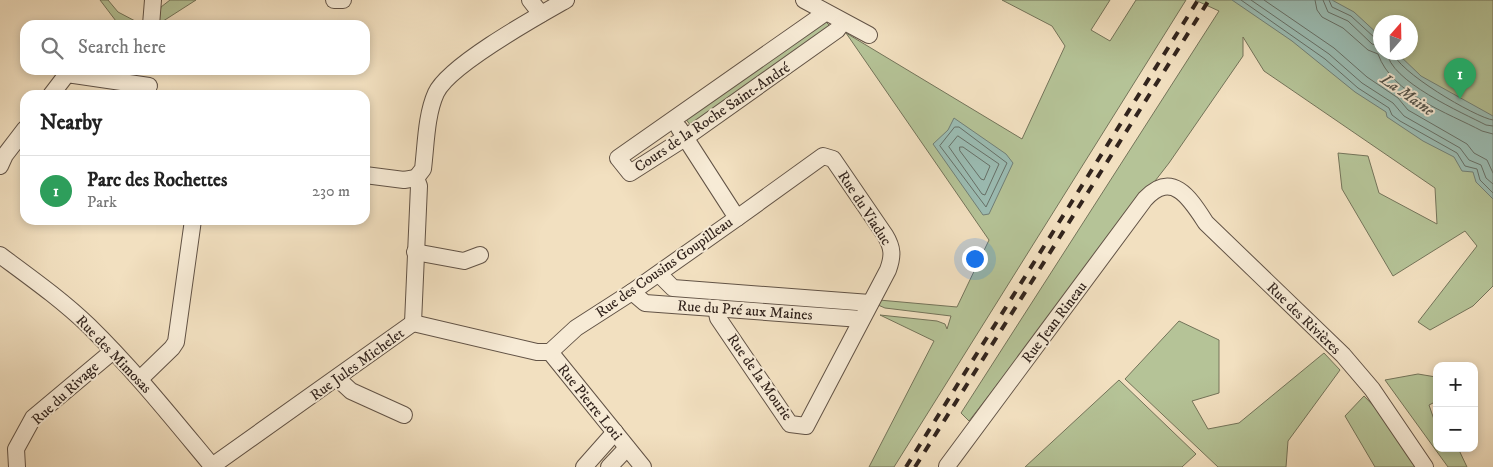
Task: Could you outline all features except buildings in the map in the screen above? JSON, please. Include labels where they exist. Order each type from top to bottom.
[{"type":"street","points":[[151,20],[153,0]]},
{"type":"street","points":[[334,0],[343,0]]},
{"type":"street","points":[[530,0],[541,14]]},
{"type":"street","points":[[370,176],[404,180],[416,178],[423,168],[436,93],[447,76],[541,14],[566,0]]},
{"type":"street","points":[[804,0],[869,36]]},
{"type":"street","name":"Cours de la Roche Saint-André","points":[[825,13],[618,158],[630,173],[685,138],[837,30],[843,22]]},
{"type":"street","points":[[55,90],[66,75]]},
{"type":"street","points":[[72,75],[148,90]]},
{"type":"street","points":[[146,75],[153,90]]},
{"type":"street","name":"Rue des Cousins Goupilleau","points":[[550,352],[576,328],[659,274],[737,218],[673,120]]},
{"type":"street","points":[[0,166],[5,155],[20,136]]},
{"type":"street","name":"Rue du Viaduc","points":[[737,218],[823,156],[832,159],[892,246],[892,259],[888,270],[866,311]]},
{"type":"street","name":"Rue Jules Michelet","points":[[212,466],[413,323],[416,216],[419,186],[416,178]]},
{"type":"street","name":"Rue Jean Rineau","points":[[947,466],[1145,199],[1153,191],[1167,188]]},
{"type":"street","name":"Rue des Rivières","points":[[1167,188],[1178,189],[1190,197],[1206,223],[1342,355],[1372,389],[1425,467]]},
{"type":"street","points":[[140,379],[176,342],[191,225]]},
{"type":"street","points":[[415,252],[464,261],[480,255]]},
{"type":"street","name":"Rue des Mimosas","points":[[0,255],[52,294],[89,326],[140,379],[212,466]]},
{"type":"street","name":"Rue du Pré aux Maines","points":[[659,274],[672,288],[866,311]]},
{"type":"street","name":"Rue du Pré aux Maines","points":[[632,292],[645,302],[716,308],[866,311]]},
{"type":"street","name":"Rue de la Mourie","points":[[716,308],[718,318],[790,424],[806,426],[866,311]]},
{"type":"street","name":"Rue Pierre Loti","points":[[413,323],[537,352],[550,352],[643,467]]},
{"type":"street","name":"Rue du Rivage","points":[[17,467],[8,448],[33,418],[112,351]]},
{"type":"street","points":[[337,378],[351,391],[404,415]]},
{"type":"street","points":[[584,467],[615,432]]},
{"type":"street","points":[[609,467],[627,448]]},
{"type":"green space","points":[[100,0],[108,0],[118,12],[133,20],[115,20]]},
{"type":"green space","points":[[170,0],[196,0],[165,20],[158,20],[161,7]]},
{"type":"green space","points":[[1002,0],[1110,0],[1091,30],[1110,41],[1136,0],[1186,0],[894,467],[869,467],[934,341],[880,315],[937,321],[945,324],[947,329],[951,316],[885,308],[878,305],[879,300],[957,307],[989,240],[846,33],[1022,139],[1065,46],[1052,26]]},
{"type":"green space","points":[[1195,0],[1493,0],[1493,286],[1473,306],[1430,330],[1418,322],[1477,246],[1465,231],[1393,276],[1342,189],[1338,153],[1368,156],[1379,193],[1437,224],[1435,188],[1264,71],[1243,37],[1243,56],[1169,163],[969,421],[961,413],[1219,11]]},
{"type":"green space","points":[[825,21],[831,27],[691,126],[685,118]]},
{"type":"green space","points":[[1179,321],[1219,340],[1219,393],[1192,401],[1208,429],[1239,423],[1324,353],[1340,370],[1288,441],[1286,467],[1218,467],[1125,379]]},
{"type":"green space","points":[[1418,374],[1433,376],[1433,403],[1429,405],[1433,416],[1433,446],[1385,380]]},
{"type":"green space","points":[[1119,380],[1196,454],[1182,467],[1025,467]]},
{"type":"green space","points":[[1364,396],[1390,423],[1419,467],[1375,467],[1345,416]]},
{"type":"green space","points":[[1437,452],[1460,452],[1467,467],[1448,467]]},
{"type":"water","name":"La Maine","points":[[1232,0],[1332,0],[1354,12],[1373,30],[1373,60],[1404,60],[1421,76],[1493,116],[1493,199],[1476,182],[1473,172],[1462,171],[1454,157],[1423,141],[1387,117],[1386,112],[1355,92],[1292,41]]},
{"type":"water","points":[[954,118],[1006,154],[1013,163],[989,214],[983,215],[933,144],[948,130]]},
{"type":"railway","points":[[906,467],[1198,0]]},
{"type":"railway","points":[[915,467],[1209,0]]},
{"type":"place","name":"Parc des Rochettes","points":[[1460,99]]}]
